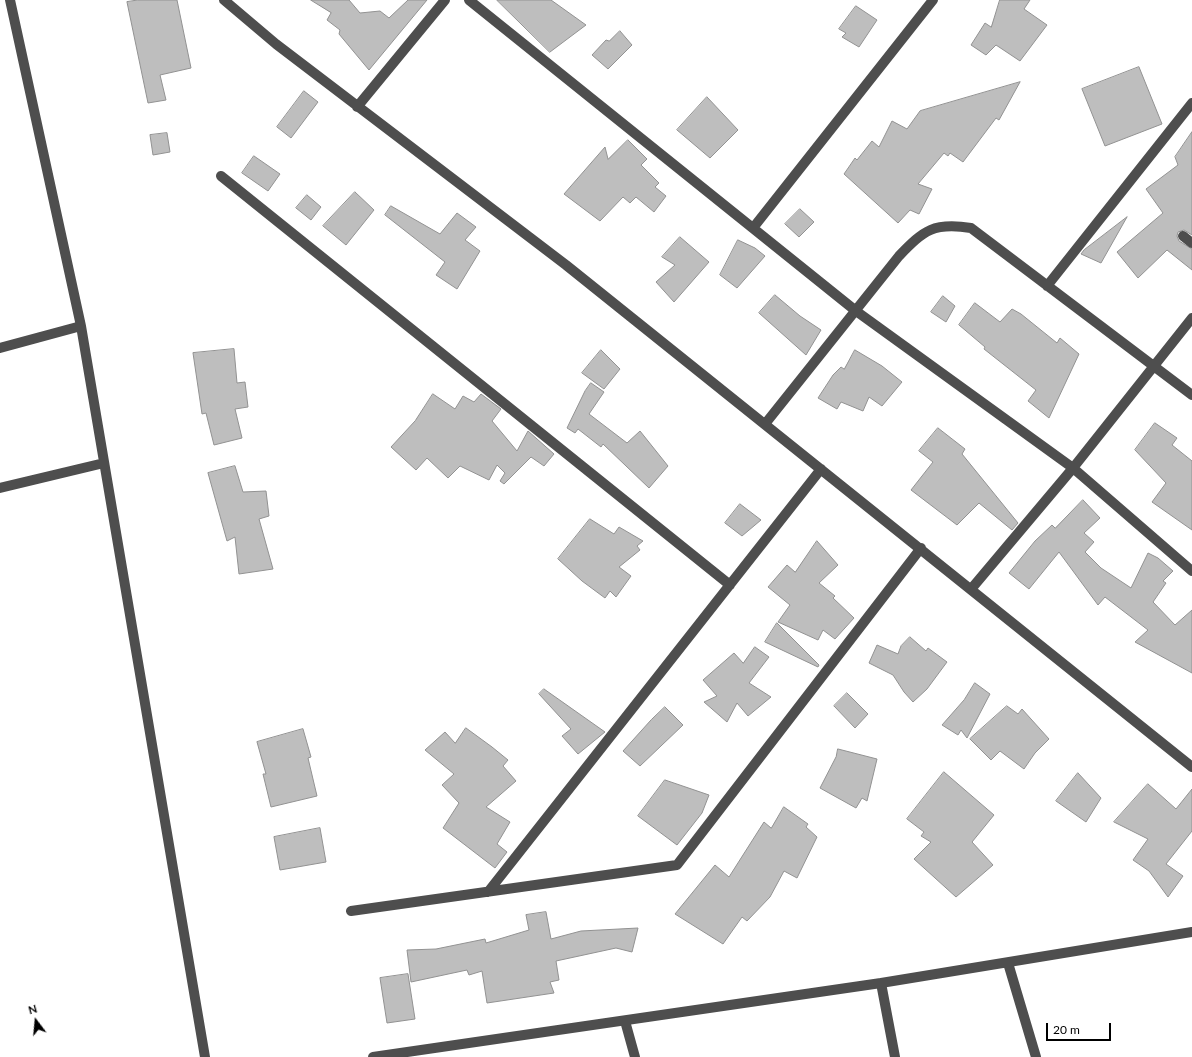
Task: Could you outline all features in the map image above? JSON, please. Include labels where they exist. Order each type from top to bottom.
[{"type":"street","points":[[10,0],[81,326],[205,1057]]},
{"type":"street","points":[[224,0],[276,44],[566,265],[972,588],[1192,767]]},
{"type":"street","points":[[358,107],[445,0]]},
{"type":"street","points":[[469,0],[856,311],[1073,468],[1192,571]]},
{"type":"street","points":[[753,228],[933,0]]},
{"type":"street","points":[[1047,286],[1192,103]]},
{"type":"street","points":[[221,176],[730,585]]},
{"type":"street","points":[[764,424],[915,239],[933,228],[951,225],[971,228],[1192,395]]},
{"type":"street","points":[[1183,236],[1192,242]]},
{"type":"street","points":[[972,588],[1073,468],[1152,366],[1192,318]]},
{"type":"street","points":[[0,348],[81,326]]},
{"type":"street","points":[[0,488],[104,463]]},
{"type":"street","points":[[488,892],[821,469]]},
{"type":"street","points":[[351,911],[677,865],[921,548]]},
{"type":"street","points":[[373,1057],[881,983],[1192,932]]},
{"type":"street","points":[[1008,963],[1036,1057]]},
{"type":"street","points":[[881,983],[895,1057]]},
{"type":"street","points":[[625,1021],[635,1057]]},
{"type":"building","points":[[138,0],[177,0],[191,68],[160,75],[166,100],[148,103],[127,2]]},
{"type":"building","points":[[311,0],[349,0],[360,13],[380,11],[389,18],[408,0],[427,0],[369,70],[339,34],[340,30],[327,20],[331,13]]},
{"type":"building","points":[[497,0],[551,0],[586,25],[550,52]]},
{"type":"building","points":[[1000,0],[1030,0],[1024,9],[1047,25],[1020,61],[996,45],[986,55],[971,45],[985,23],[991,27]]},
{"type":"building","points":[[856,6],[877,20],[859,47],[842,37],[846,33],[839,29]]},
{"type":"building","points":[[620,31],[632,45],[608,69],[592,55],[606,40],[609,41]]},
{"type":"building","points":[[1139,67],[1162,124],[1105,146],[1082,89]]},
{"type":"building","points":[[1020,82],[999,120],[996,118],[963,162],[950,153],[948,156],[944,153],[918,184],[932,189],[919,214],[910,210],[898,223],[844,174],[855,158],[857,160],[872,141],[879,147],[892,121],[907,129],[920,111]]},
{"type":"building","points":[[304,91],[318,102],[291,138],[277,127]]},
{"type":"building","points":[[707,97],[738,130],[710,158],[677,130]]},
{"type":"building","points":[[1192,132],[1192,235],[1184,230],[1178,232],[1177,236],[1179,241],[1192,249],[1192,270],[1167,250],[1138,278],[1117,252],[1163,213],[1146,189],[1178,165],[1175,157]]},
{"type":"building","points":[[167,133],[170,152],[153,155],[150,135]]},
{"type":"building","points":[[628,140],[647,159],[641,165],[659,183],[655,187],[666,196],[654,212],[636,197],[630,203],[623,197],[600,221],[564,194],[605,147],[608,159]]},
{"type":"building","points":[[254,156],[280,174],[268,191],[242,173]]},
{"type":"building","points":[[355,192],[374,210],[346,245],[323,226]]},
{"type":"building","points":[[307,195],[321,207],[311,220],[296,208]]},
{"type":"building","points":[[391,206],[440,234],[457,213],[476,227],[465,240],[480,251],[457,289],[436,275],[445,262],[385,215]]},
{"type":"building","points":[[800,209],[814,222],[799,237],[785,224]]},
{"type":"building","points":[[1127,217],[1101,263],[1081,254],[1084,250]]},
{"type":"building","points":[[680,237],[709,262],[674,302],[656,282],[675,265],[662,257]]},
{"type":"building","points":[[738,240],[755,248],[765,256],[737,288],[720,275]]},
{"type":"building","points":[[775,295],[800,316],[821,330],[806,355],[759,313]]},
{"type":"building","points":[[943,296],[955,306],[946,322],[931,312]]},
{"type":"building","points":[[975,303],[1000,322],[1012,309],[1021,314],[1057,343],[1060,338],[1079,354],[1049,418],[1028,401],[1036,390],[984,349],[985,347],[959,325]]},
{"type":"building","points":[[234,349],[237,383],[245,382],[248,407],[235,409],[242,438],[214,445],[206,413],[202,414],[193,353]]},
{"type":"building","points":[[601,350],[620,369],[604,389],[582,373]]},
{"type":"building","points":[[855,350],[882,366],[902,382],[882,406],[869,397],[863,411],[841,402],[837,409],[818,398],[833,375],[841,367],[844,369]]},
{"type":"building","points":[[591,383],[604,392],[589,414],[627,443],[640,431],[668,466],[649,488],[603,444],[601,447],[578,429],[575,433],[567,428],[585,391]]},
{"type":"building","points":[[433,394],[455,409],[463,396],[474,402],[481,394],[501,409],[492,421],[517,451],[528,431],[554,454],[544,466],[531,457],[504,484],[500,481],[505,473],[497,465],[489,480],[460,466],[448,478],[427,458],[416,470],[391,447],[415,421]]},
{"type":"building","points":[[1155,423],[1177,438],[1172,445],[1192,461],[1192,530],[1152,502],[1166,483],[1135,450]]},
{"type":"building","points":[[938,428],[965,449],[962,454],[1018,523],[1012,530],[979,503],[957,525],[911,490],[933,462],[919,451]]},
{"type":"building","points":[[235,466],[243,492],[266,491],[269,516],[259,519],[273,569],[239,574],[235,537],[227,541],[208,473]]},
{"type":"building","points":[[1083,500],[1100,518],[1084,533],[1094,542],[1085,552],[1101,568],[1131,588],[1148,553],[1158,558],[1173,571],[1163,581],[1166,583],[1153,602],[1175,625],[1192,610],[1192,673],[1135,642],[1148,630],[1105,597],[1098,605],[1059,552],[1029,589],[1009,573],[1035,541],[1052,525],[1055,528]]},
{"type":"building","points":[[740,504],[761,520],[742,536],[725,523]]},
{"type":"building","points":[[590,519],[614,534],[619,527],[643,541],[637,546],[640,550],[619,567],[631,576],[616,597],[610,591],[605,598],[582,581],[558,559]]},
{"type":"building","points":[[817,541],[838,565],[819,583],[835,596],[833,598],[854,618],[835,639],[823,630],[818,640],[778,622],[790,605],[768,587],[787,565],[795,572]]},
{"type":"building","points":[[777,623],[819,665],[818,667],[765,642]]},
{"type":"building","points":[[910,637],[926,651],[928,648],[947,662],[927,689],[913,702],[904,692],[893,675],[869,663],[877,645],[898,654],[901,646]]},
{"type":"building","points":[[755,647],[769,657],[749,683],[771,697],[748,716],[737,703],[727,722],[704,702],[717,696],[703,680],[734,653],[743,663]]},
{"type":"building","points":[[975,683],[990,694],[967,738],[961,730],[958,735],[942,725],[964,700]]},
{"type":"building","points":[[544,689],[605,732],[578,754],[562,736],[571,729],[539,694]]},
{"type":"building","points":[[847,693],[868,714],[855,728],[834,706]]},
{"type":"building","points":[[1007,706],[1018,714],[1022,709],[1049,739],[1035,753],[1024,769],[1000,751],[991,760],[970,739]]},
{"type":"building","points":[[665,707],[683,725],[640,766],[623,751]]},
{"type":"building","points":[[466,728],[508,760],[503,766],[516,781],[486,807],[510,822],[497,844],[507,852],[495,868],[443,828],[459,803],[442,785],[454,774],[425,750],[445,732],[455,743]]},
{"type":"building","points":[[303,729],[311,757],[308,758],[317,796],[271,807],[263,774],[266,774],[257,742]]},
{"type":"building","points":[[838,749],[877,759],[867,801],[862,798],[856,808],[820,788],[836,757]]},
{"type":"building","points":[[944,772],[994,815],[972,842],[993,865],[956,897],[914,859],[931,842],[921,836],[924,832],[907,819]]},
{"type":"building","points":[[1078,773],[1101,798],[1086,822],[1056,801]]},
{"type":"building","points":[[665,780],[709,795],[702,813],[677,845],[638,816]]},
{"type":"building","points":[[1148,784],[1176,809],[1192,789],[1192,831],[1166,864],[1183,876],[1168,897],[1149,871],[1133,860],[1148,839],[1114,822]]},
{"type":"building","points":[[784,807],[808,824],[806,827],[817,837],[797,878],[784,871],[770,897],[747,921],[742,917],[723,944],[675,914],[715,865],[729,877],[764,822],[771,828]]},
{"type":"building","points":[[320,828],[326,862],[280,870],[274,837]]},
{"type":"building","points":[[546,912],[551,939],[581,931],[638,928],[632,952],[616,948],[556,961],[559,980],[550,982],[554,993],[487,1003],[482,971],[469,975],[467,970],[411,982],[407,950],[436,949],[485,939],[486,943],[529,930],[526,915]]},
{"type":"building","points":[[408,974],[415,1019],[387,1023],[380,978]]}]
